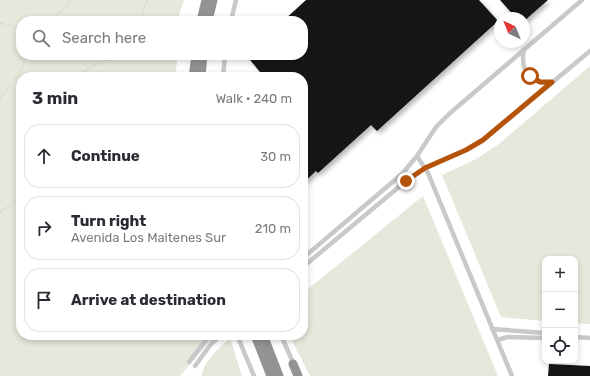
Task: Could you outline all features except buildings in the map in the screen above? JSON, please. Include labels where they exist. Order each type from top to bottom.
[{"type":"highway","points":[[202,16],[206,0]]},
{"type":"highway","points":[[209,16],[213,0]]},
{"type":"highway","points":[[195,72],[196,60]]},
{"type":"highway","points":[[197,72],[201,60]]},
{"type":"highway","points":[[257,340],[272,376]]},
{"type":"highway","points":[[265,340],[279,376]]},
{"type":"highway","points":[[293,364],[299,376]]},
{"type":"street","points":[[232,16],[236,0]]},
{"type":"street","points":[[308,254],[402,174],[417,156],[441,121],[582,0]]},
{"type":"street","points":[[524,49],[523,63],[527,73],[536,81],[544,83],[552,82]]},
{"type":"street","points":[[308,264],[401,184],[425,168],[466,150],[483,140],[590,51]]},
{"type":"street","points":[[223,72],[225,60]]},
{"type":"street","points":[[417,156],[425,168],[512,376]]},
{"type":"street","points":[[327,238],[331,244]]},
{"type":"street","points":[[492,329],[542,333]]},
{"type":"street","points":[[497,340],[508,337],[542,338]]},
{"type":"street","points":[[578,337],[590,338]]},
{"type":"street","points":[[189,362],[206,340]]},
{"type":"street","points":[[195,366],[215,340]]},
{"type":"street","points":[[239,340],[254,376]]},
{"type":"street","points":[[283,340],[293,364]]},
{"type":"path","points":[[54,16],[71,0]]},
{"type":"path","points":[[142,16],[147,0]]},
{"type":"path","points":[[0,23],[16,27]]},
{"type":"path","points":[[21,72],[24,60]]},
{"type":"path","points":[[84,72],[90,67],[106,60]]},
{"type":"path","points":[[0,98],[16,79]]},
{"type":"path","points":[[0,212],[10,206],[16,199]]},
{"type":"shaded area","points":[[0,0],[184,0],[179,16],[16,16],[16,60],[177,60],[176,72],[16,72],[16,340],[211,340],[180,376],[0,376]]},
{"type":"shaded area","points":[[590,66],[590,324],[578,323],[578,256],[542,256],[542,321],[501,317],[442,175],[476,159],[499,144]]},
{"type":"shaded area","points":[[423,196],[498,376],[310,376],[292,340],[308,340],[308,289]]},
{"type":"shaded area","points":[[228,340],[231,340],[242,376],[202,376],[205,366],[217,350]]},
{"type":"route","points":[[406,181],[425,168],[476,145],[552,82],[544,83],[536,81],[530,76]]}]
